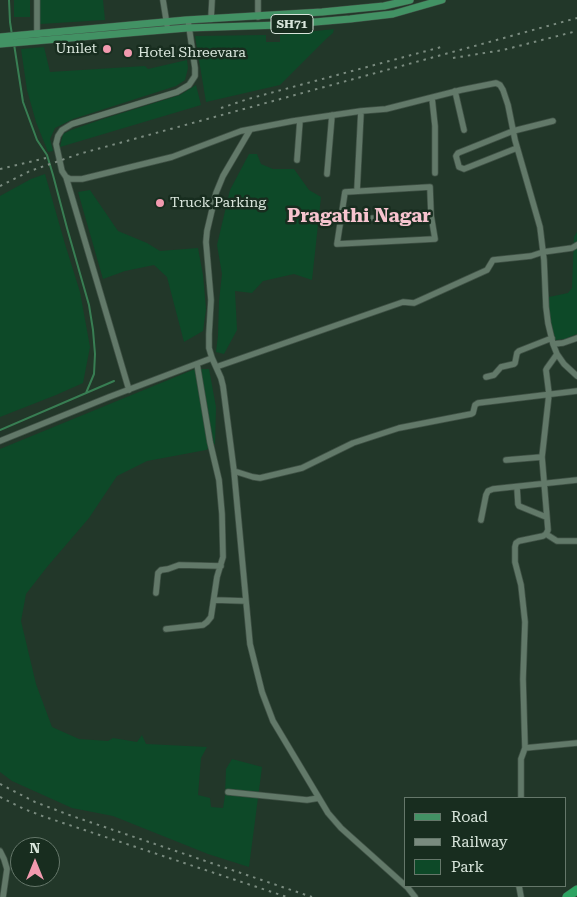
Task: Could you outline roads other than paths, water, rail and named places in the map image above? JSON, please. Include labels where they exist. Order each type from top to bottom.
[{"type":"highway","points":[[566,897],[577,890]]},
{"type":"main road","name":"SH71","points":[[2,40],[140,32],[188,20],[322,12],[370,4],[384,6],[410,0]]},
{"type":"main road","name":"SH71","points":[[27,38],[37,33],[168,26],[189,28],[298,24],[393,14],[442,0]]},
{"type":"main road","points":[[258,17],[258,26]]},
{"type":"street","points":[[37,0],[37,33]]},
{"type":"street","points":[[163,0],[168,26]]},
{"type":"street","points":[[211,19],[212,0]]},
{"type":"street","points":[[258,0],[258,17]]},
{"type":"street","points":[[129,390],[66,177],[62,171],[56,144],[62,130],[72,124],[177,92],[189,85],[195,76],[196,68],[188,20]]},
{"type":"street","points":[[66,177],[82,179],[172,157],[250,130],[332,115],[386,110],[455,91],[496,83],[500,85],[508,105],[517,148],[540,227],[548,323],[557,354],[564,364],[577,375]]},
{"type":"street","points":[[455,91],[464,130]]},
{"type":"street","points":[[432,98],[435,126],[435,173]]},
{"type":"street","points":[[357,191],[361,111]]},
{"type":"street","points":[[327,174],[332,115]]},
{"type":"street","points":[[297,160],[300,120]]},
{"type":"street","points":[[517,148],[464,169],[459,167],[456,156],[458,153],[513,131],[553,121]]},
{"type":"street","points":[[250,130],[223,176],[213,200],[206,242],[211,300],[209,348],[223,386],[234,471],[250,644],[262,692],[273,721],[318,798],[341,828],[404,884]]},
{"type":"street","points":[[430,187],[431,215],[435,239],[337,244],[344,192],[430,187]]},
{"type":"street","points":[[340,220],[431,215]]},
{"type":"street","points":[[216,367],[403,302],[414,303],[486,270],[493,260],[531,256],[543,252],[572,248],[577,245]]},
{"type":"street","points":[[486,377],[494,375],[501,367],[514,364],[519,351],[553,341],[563,343],[577,338]]},
{"type":"street","points":[[521,797],[521,759],[525,748],[523,678],[525,622],[521,585],[515,562],[515,547],[519,541],[543,536],[548,530],[542,457],[549,394],[547,368],[557,354]]},
{"type":"street","points":[[0,441],[212,358]]},
{"type":"street","points":[[166,629],[203,625],[211,617],[217,577],[223,557],[219,480],[210,442],[197,364]]},
{"type":"street","points":[[234,471],[260,478],[302,468],[353,443],[400,428],[471,414],[478,402],[577,391]]},
{"type":"street","points":[[506,460],[542,457]]},
{"type":"street","points":[[481,520],[488,491],[577,480]]},
{"type":"street","points":[[518,487],[519,506],[546,517]]},
{"type":"street","points":[[546,534],[557,541],[577,540]]},
{"type":"street","points":[[156,593],[158,573],[161,570],[179,565],[221,566]]},
{"type":"street","points":[[214,600],[246,601]]},
{"type":"street","points":[[525,748],[577,743]]},
{"type":"street","points":[[228,792],[307,800],[318,798]]},
{"type":"street","points":[[0,851],[7,869],[3,883],[4,897]]},
{"type":"street","points":[[407,887],[415,897]]},
{"type":"waterway","points":[[9,0],[12,35]]},
{"type":"waterway","points":[[14,44],[23,102],[37,140],[47,155],[89,305],[95,354],[94,374],[86,393]]},
{"type":"waterway","points":[[0,430],[114,381]]},
{"type":"railway","points":[[0,186],[30,171],[79,154],[577,18]]},
{"type":"railway","points":[[453,58],[503,50],[577,31]]},
{"type":"railway","points":[[221,108],[445,46]]},
{"type":"railway","points":[[0,169],[46,158]]},
{"type":"railway","points":[[0,784],[35,802],[72,816],[312,897]]},
{"type":"railway","points":[[0,797],[45,817],[287,897]]},
{"type":"place","name":"Unilet","points":[[107,49]]},
{"type":"place","name":"Hotel Shreevara","points":[[128,53]]},
{"type":"place","name":"Truck Parking","points":[[160,203]]},
{"type":"district","name":"Pragathi Nagar","points":[[359,216]]}]
